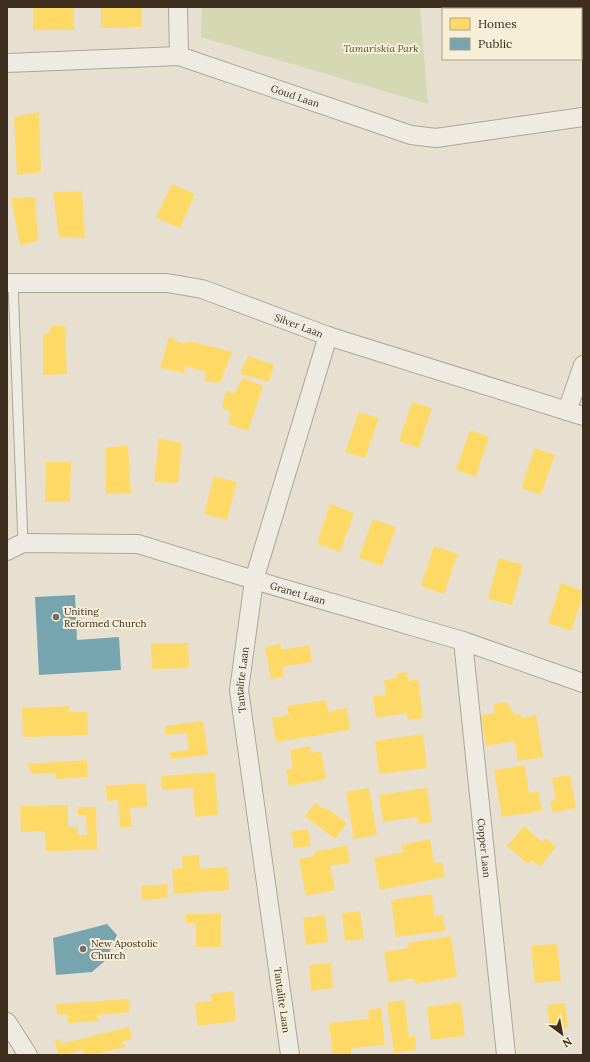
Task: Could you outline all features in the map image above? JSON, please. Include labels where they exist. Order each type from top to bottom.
[{"type":"street","points":[[178,7],[179,56]]},
{"type":"street","name":"Goud Laan","points":[[7,63],[179,56],[411,135],[436,138],[583,117]]},
{"type":"street","name":"Silver Laan","points":[[10,283],[167,283],[202,289],[328,336],[575,414]]},
{"type":"street","name":"Tantalite Laan","points":[[290,1055],[238,690],[254,580],[328,336]]},
{"type":"street","points":[[575,414],[583,365]]},
{"type":"street","name":"Granet Laan","points":[[7,550],[23,543],[138,544],[254,580],[463,641],[583,683]]},
{"type":"street","name":"Copper Laan","points":[[463,641],[506,1055]]},
{"type":"street","points":[[7,1022],[28,1055]]},
{"type":"lane","points":[[10,283],[23,543]]},
{"type":"green space","name":"Tamariskia Park","points":[[202,7],[420,7],[428,104],[201,37]]},
{"type":"building: Homes","points":[[33,7],[74,7],[74,30],[33,30]]},
{"type":"building: Homes","points":[[101,7],[142,7],[142,27],[101,28]]},
{"type":"building: Homes","points":[[39,112],[41,172],[17,175],[14,117]]},
{"type":"building: Homes","points":[[172,184],[195,194],[180,228],[156,218]]},
{"type":"building: Homes","points":[[82,191],[85,238],[59,237],[53,192]]},
{"type":"building: Homes","points":[[35,197],[38,241],[20,245],[11,198]]},
{"type":"building: Homes","points":[[51,326],[65,326],[67,374],[43,375],[43,334],[49,333]]},
{"type":"building: Homes","points":[[169,337],[184,344],[188,341],[232,352],[220,383],[205,381],[206,372],[184,366],[185,373],[160,368]]},
{"type":"building: Homes","points":[[248,356],[274,365],[269,382],[240,374]]},
{"type":"building: Homes","points":[[243,378],[263,386],[248,431],[228,424],[231,412],[222,408],[226,390],[233,395]]},
{"type":"building: Homes","points":[[412,402],[432,408],[419,448],[399,441]]},
{"type":"building: Homes","points":[[359,412],[379,418],[365,458],[345,452]]},
{"type":"building: Homes","points":[[470,430],[489,437],[476,477],[456,470]]},
{"type":"building: Homes","points":[[159,438],[182,443],[178,483],[154,482]]},
{"type":"building: Homes","points":[[128,445],[131,493],[106,494],[106,448]]},
{"type":"building: Homes","points":[[535,448],[555,455],[541,495],[521,488]]},
{"type":"building: Homes","points":[[46,462],[71,462],[70,502],[45,502]]},
{"type":"building: Homes","points":[[214,476],[237,482],[227,520],[204,514]]},
{"type":"building: Homes","points":[[330,504],[354,513],[340,552],[317,544]]},
{"type":"building: Homes","points":[[373,519],[396,527],[382,566],[359,558]]},
{"type":"building: Homes","points":[[434,546],[458,554],[444,594],[421,586]]},
{"type":"building: Homes","points":[[499,558],[523,565],[512,605],[488,599]]},
{"type":"building: Homes","points":[[561,583],[583,591],[583,596],[571,631],[548,623]]},
{"type":"building: Homes","points":[[151,643],[188,643],[189,668],[152,669]]},
{"type":"building: Homes","points":[[281,644],[281,650],[309,645],[312,662],[282,667],[284,677],[271,679],[265,647]]},
{"type":"building: Homes","points":[[407,672],[408,681],[418,679],[423,718],[408,720],[407,713],[376,718],[373,696],[386,695],[384,680],[397,678],[396,674]]},
{"type":"building: Homes","points":[[326,700],[328,712],[347,708],[350,730],[276,742],[272,718],[289,715],[287,706]]},
{"type":"building: Homes","points":[[506,702],[515,715],[521,714],[522,718],[536,715],[543,757],[518,761],[515,741],[486,746],[481,716],[495,713],[494,704]]},
{"type":"building: Homes","points":[[70,706],[68,712],[87,712],[88,735],[23,737],[22,708]]},
{"type":"building: Homes","points":[[203,721],[208,755],[171,759],[170,752],[189,750],[187,733],[166,735],[165,726]]},
{"type":"building: Homes","points":[[423,734],[427,768],[379,774],[375,741]]},
{"type":"building: Homes","points":[[310,746],[311,753],[321,751],[326,779],[289,786],[286,770],[293,768],[290,750]]},
{"type":"building: Homes","points":[[87,760],[88,777],[56,779],[56,773],[32,774],[27,764]]},
{"type":"building: Homes","points":[[525,765],[529,793],[538,791],[542,811],[502,817],[494,770]]},
{"type":"building: Homes","points":[[215,772],[218,815],[195,817],[193,788],[162,790],[161,776]]},
{"type":"building: Homes","points":[[570,775],[576,808],[553,813],[550,801],[556,800],[552,778]]},
{"type":"building: Homes","points":[[146,783],[147,807],[130,808],[132,827],[120,827],[118,800],[107,801],[106,786]]},
{"type":"building: Homes","points":[[369,788],[377,835],[354,839],[346,792]]},
{"type":"building: Homes","points":[[427,788],[432,822],[418,824],[417,817],[383,822],[379,795]]},
{"type":"building: Homes","points":[[315,803],[325,810],[326,808],[347,823],[335,839],[305,816]]},
{"type":"building: Homes","points":[[68,805],[68,827],[78,827],[78,835],[87,835],[86,815],[78,815],[78,807],[96,807],[97,850],[46,851],[45,831],[21,832],[20,806]]},
{"type":"building: Homes","points":[[524,826],[542,842],[546,838],[556,847],[540,867],[531,860],[528,864],[507,846]]},
{"type":"building: Homes","points":[[308,829],[311,846],[294,848],[291,831]]},
{"type":"building: Homes","points":[[430,839],[434,863],[442,862],[445,877],[380,890],[374,858],[403,852],[401,845]]},
{"type":"building: Homes","points":[[347,845],[350,863],[330,866],[335,890],[306,896],[299,859],[315,856],[314,852]]},
{"type":"building: Homes","points":[[199,855],[200,869],[228,867],[229,890],[174,894],[172,869],[183,868],[182,856]]},
{"type":"building: Homes","points":[[167,884],[168,898],[142,900],[141,886]]},
{"type":"building: Homes","points":[[432,894],[434,916],[443,915],[445,931],[396,937],[391,900]]},
{"type":"building: Homes","points":[[360,911],[364,939],[345,941],[342,913]]},
{"type":"building: Homes","points":[[186,914],[221,914],[221,947],[196,947],[196,923],[186,923]]},
{"type":"building: Homes","points":[[325,915],[328,942],[306,945],[303,918]]},
{"type":"building: Homes","points":[[451,936],[457,977],[415,984],[414,978],[389,983],[384,952],[409,948],[408,943]]},
{"type":"building: Homes","points":[[557,944],[561,981],[535,983],[531,946]]},
{"type":"building: Homes","points":[[331,963],[333,988],[311,991],[309,965]]},
{"type":"building: Homes","points":[[233,991],[236,1021],[198,1026],[195,1003],[212,1001],[211,994]]},
{"type":"building: Homes","points":[[129,999],[130,1012],[97,1015],[98,1021],[68,1023],[68,1014],[57,1015],[56,1004]]},
{"type":"building: Homes","points":[[404,1000],[409,1037],[415,1036],[416,1050],[394,1053],[387,1003]]},
{"type":"building: Homes","points":[[461,1002],[465,1036],[431,1040],[427,1007]]},
{"type":"building: Homes","points":[[565,1003],[568,1028],[550,1030],[547,1005]]},
{"type":"building: Homes","points":[[381,1008],[385,1045],[351,1048],[351,1055],[333,1055],[329,1023],[369,1019],[368,1010]]},
{"type":"building: Homes","points":[[129,1027],[132,1039],[121,1042],[126,1047],[92,1055],[84,1055],[83,1050],[58,1055],[55,1040],[60,1039],[61,1044]]},
{"type":"building: Public","name":"Uniting Reformed Church","points":[[75,595],[77,640],[119,637],[121,670],[39,675],[35,597]]},
{"type":"building: Public","name":"New Apostolic Church","points":[[107,924],[117,935],[106,960],[92,972],[56,975],[53,938]]},
{"type":"place","name":"Uniting Reformed Church","points":[[56,617]]},
{"type":"place","name":"New Apostolic Church","points":[[83,949]]}]
